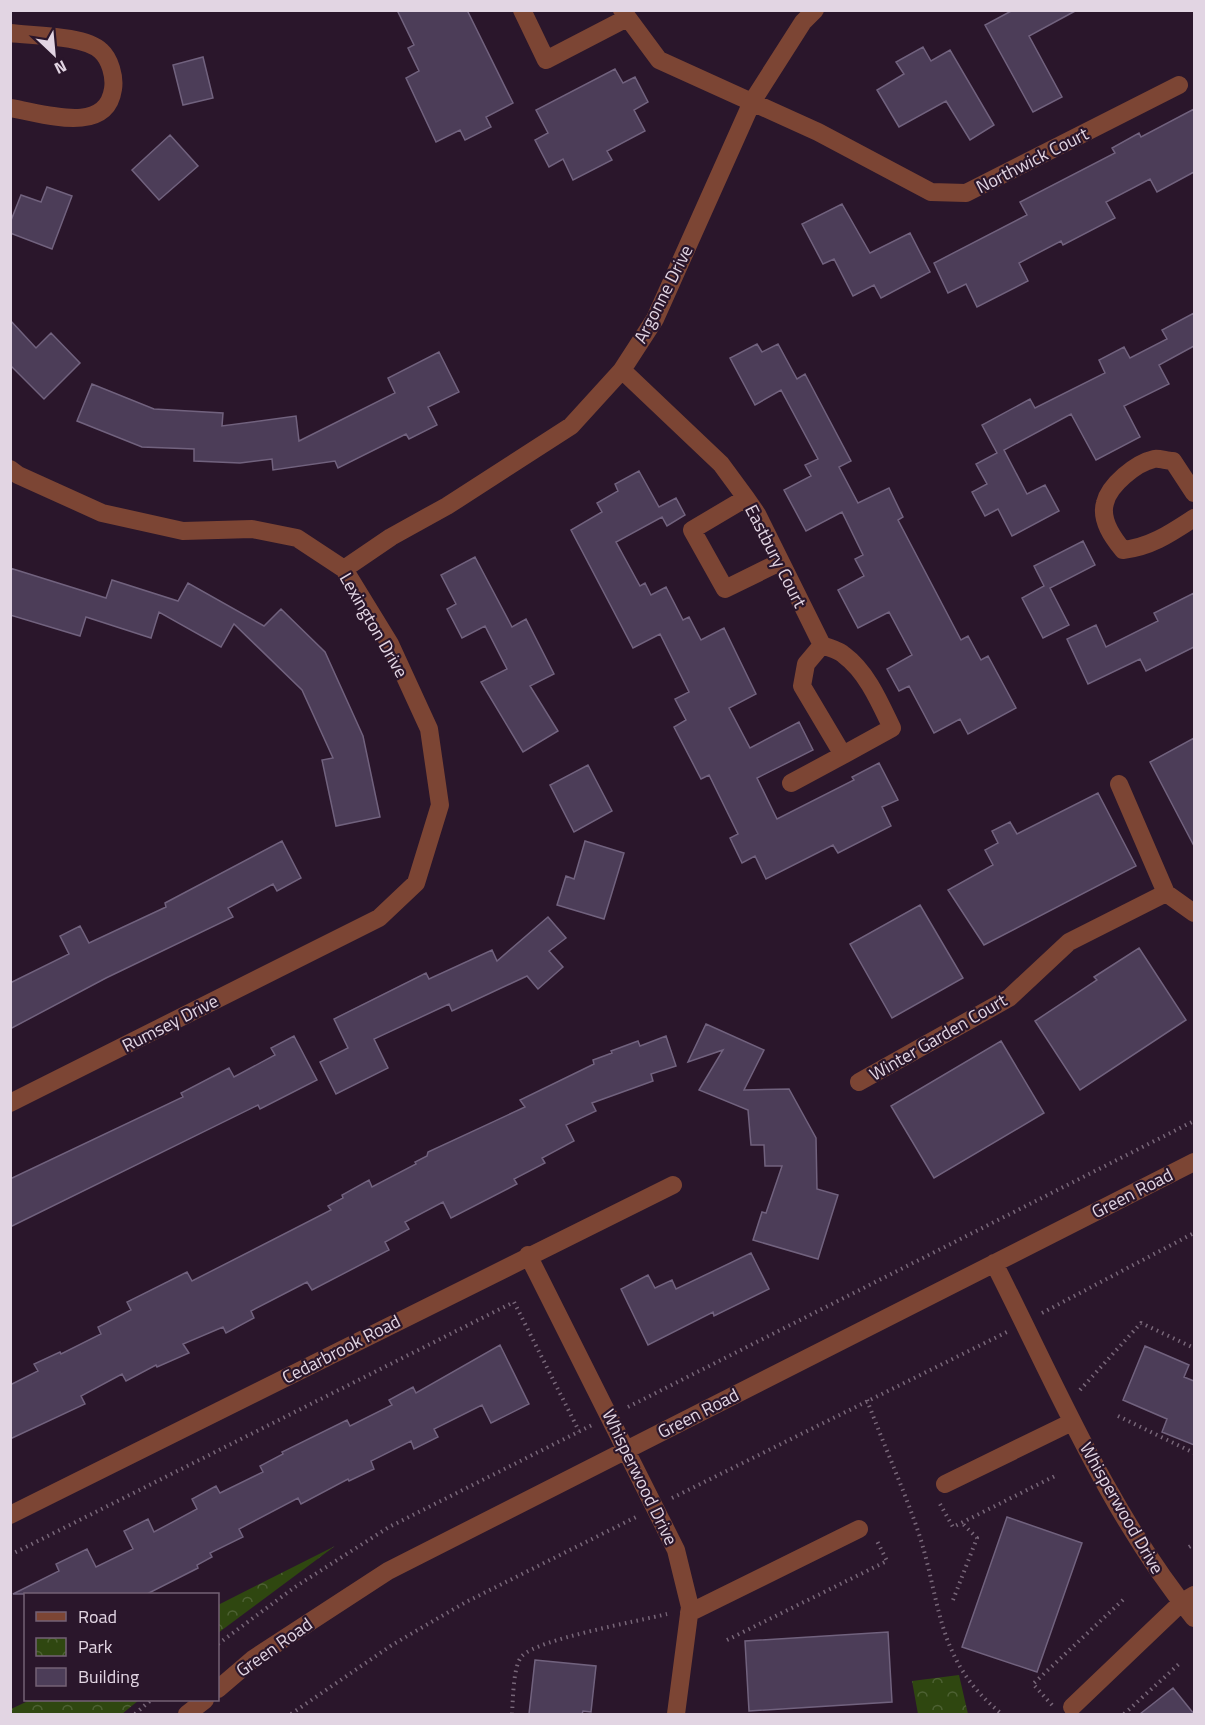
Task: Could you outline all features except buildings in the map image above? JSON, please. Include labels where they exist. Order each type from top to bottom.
[{"type":"street","points":[[522,10],[546,60],[625,14]]},
{"type":"street","name":"Argonne Drive","points":[[344,568],[391,537],[447,506],[571,426],[622,370],[655,319],[752,102],[803,22],[815,10]]},
{"type":"street","name":"Northwick Court","points":[[625,14],[659,60],[727,93],[818,132],[931,192],[966,193],[1179,85]]},
{"type":"street","points":[[10,33],[81,41],[100,51],[111,66],[114,84],[111,101],[100,115],[81,119],[10,108]]},
{"type":"street","name":"Eastbury Court","points":[[622,370],[721,464],[746,498],[757,514],[822,645]]},
{"type":"street","points":[[1194,493],[1173,461],[1154,459],[1131,471],[1114,487],[1105,503],[1106,522],[1112,537],[1123,550],[1152,544],[1194,518]]},
{"type":"street","name":"Lexington Drive","points":[[10,469],[18,475],[102,513],[183,531],[252,529],[297,538],[344,568],[390,644],[429,729],[440,805],[416,883],[379,918],[330,943]]},
{"type":"street","points":[[746,498],[692,530],[725,589],[780,562]]},
{"type":"street","points":[[791,783],[843,755],[892,728],[877,696],[859,671],[844,654],[822,645],[806,663],[802,686],[843,755]]},
{"type":"street","points":[[1119,784],[1166,893],[1194,914]]},
{"type":"street","name":"Winter Garden Court","points":[[859,1082],[1009,998],[1069,942],[1166,893]]},
{"type":"street","name":"Rumsey Drive","points":[[10,1103],[330,943]]},
{"type":"street","name":"Green Road","points":[[219,1688],[253,1659],[388,1571],[1194,1162]]},
{"type":"street","name":"Cedarbrook Road","points":[[10,1515],[528,1255],[673,1185]]},
{"type":"street","name":"Whisperwood Drive","points":[[528,1255],[676,1550],[690,1606],[681,1613],[676,1714]]},
{"type":"street","name":"Whisperwood Drive","points":[[994,1263],[1072,1422],[1162,1579],[1188,1599],[1194,1618]]},
{"type":"street","points":[[942,1493],[1072,1422]]},
{"type":"street","points":[[681,1613],[867,1532]]},
{"type":"street","points":[[1066,1709],[1188,1599]]},
{"type":"street","points":[[187,1714],[204,1701]]},
{"type":"path","points":[[643,1400],[1194,1120]]},
{"type":"path","points":[[1046,1311],[1194,1233]]},
{"type":"path","points":[[10,1555],[513,1302],[579,1431],[389,1527],[295,1587],[219,1643]]},
{"type":"path","points":[[1076,1393],[1141,1323],[1194,1348]]},
{"type":"path","points":[[677,1494],[1006,1332]]},
{"type":"path","points":[[867,1400],[917,1528],[945,1639],[969,1683],[1002,1714]]},
{"type":"path","points":[[1118,1416],[1194,1453]]},
{"type":"path","points":[[942,1493],[953,1527],[1057,1475]]},
{"type":"path","points":[[291,1714],[392,1645],[466,1602],[639,1516]]},
{"type":"path","points":[[953,1600],[977,1538],[962,1523]]},
{"type":"path","points":[[727,1640],[887,1562],[867,1532]]},
{"type":"path","points":[[1189,1547],[1194,1544]]},
{"type":"path","points":[[1066,1709],[1033,1684],[1125,1598]]},
{"type":"path","points":[[512,1714],[517,1669],[522,1656],[543,1644],[681,1613]]},
{"type":"path","points":[[1124,1714],[1179,1664]]},
{"type":"path","points":[[135,1714],[150,1701]]},
{"type":"green space","points":[[335,1546],[219,1632],[219,1604]]},
{"type":"green space","points":[[959,1675],[968,1714],[918,1714],[912,1681]]},
{"type":"green space","points":[[28,1701],[138,1701],[122,1714],[11,1714],[11,1709]]}]
